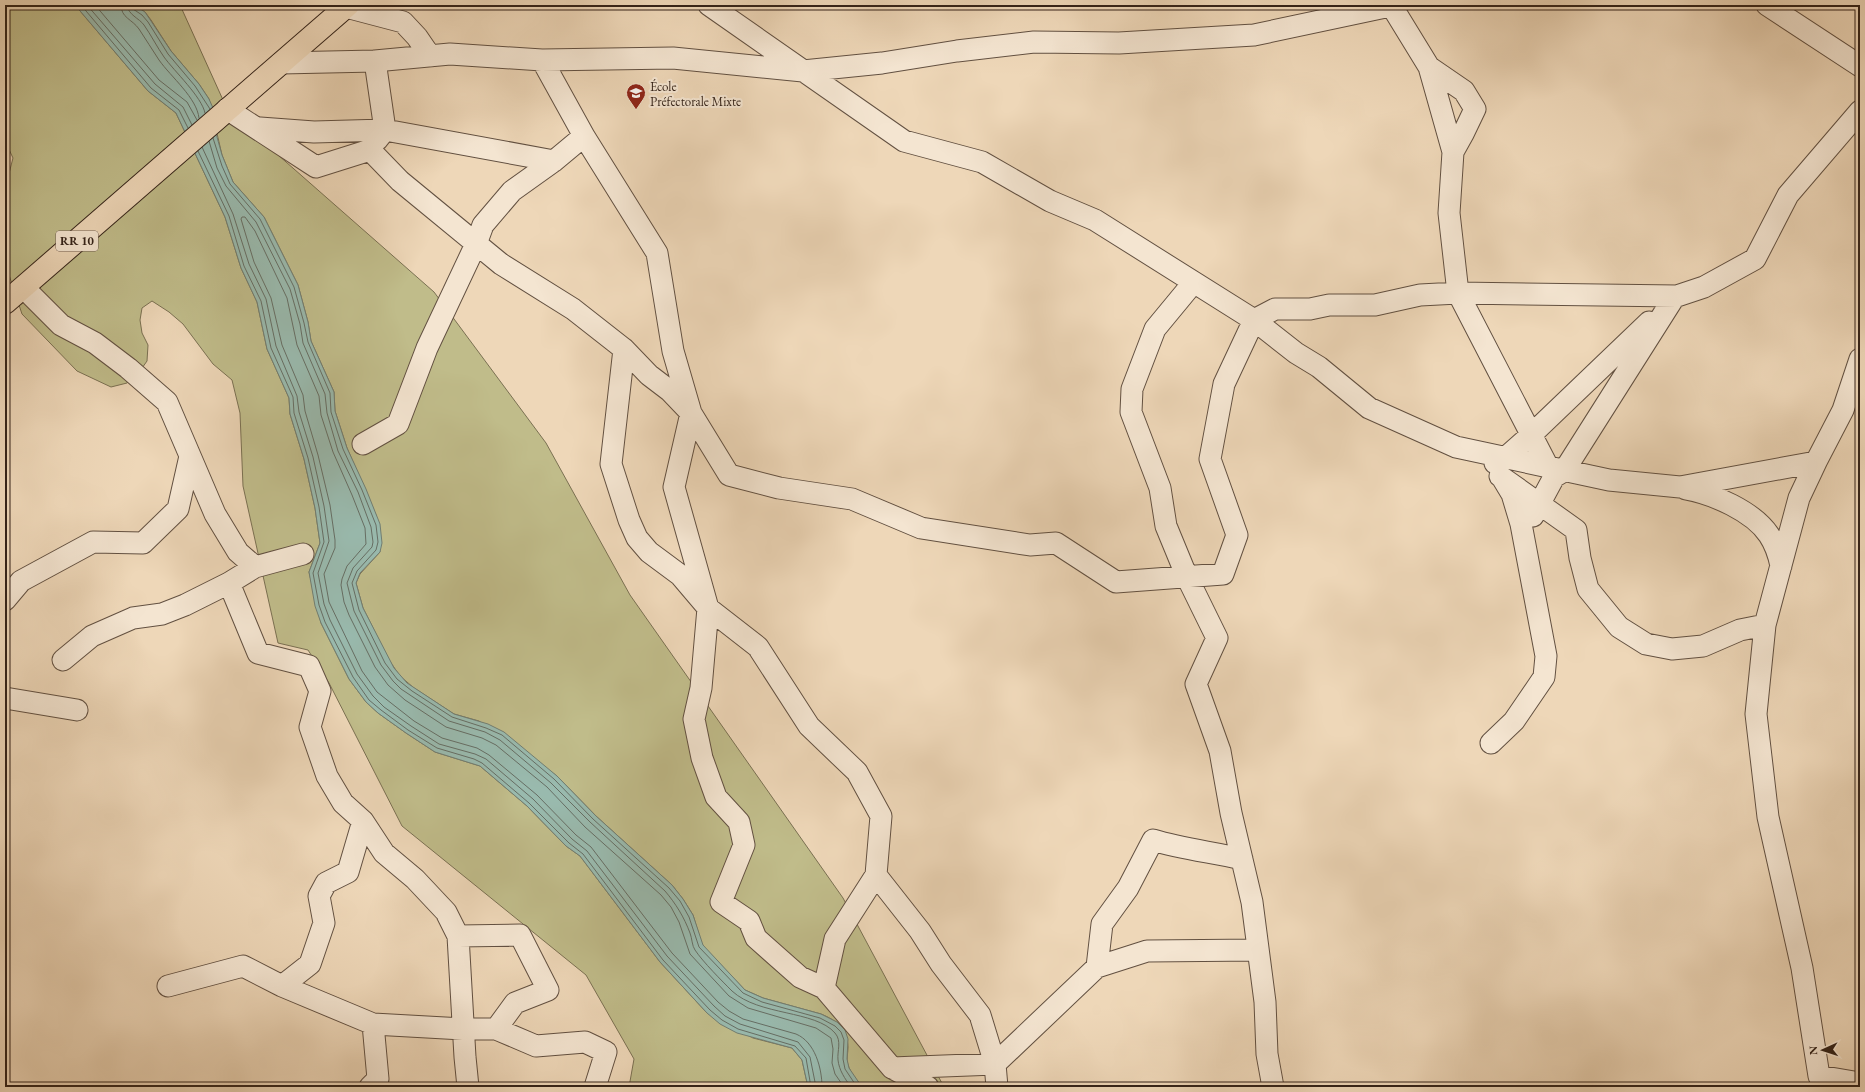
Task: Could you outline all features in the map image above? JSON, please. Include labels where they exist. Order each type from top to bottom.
[{"type":"main road","name":"RR 10","points":[[5,303],[347,6]]},
{"type":"street","points":[[709,5],[904,142],[982,162],[1050,201],[1095,220],[1254,320],[1296,353],[1319,367],[1369,408],[1497,466],[1539,503],[1576,530],[1580,558],[1588,589],[1618,627],[1646,644],[1672,650],[1703,646],[1740,630],[1764,624]]},
{"type":"street","points":[[1767,5],[1860,66]]},
{"type":"street","points":[[347,6],[403,22],[417,37],[430,56]]},
{"type":"street","points":[[281,63],[375,61],[450,54],[542,60],[673,58],[803,71],[882,63],[949,52],[1034,42],[1119,43],[1254,36],[1392,6],[1429,67],[1453,152],[1449,213],[1458,293],[1531,435],[1556,469]]},
{"type":"street","points":[[542,60],[584,136],[657,253],[673,351],[691,413],[674,487],[708,608],[701,688],[694,719],[702,758],[716,797],[739,822],[744,845],[721,902],[749,921],[756,938],[800,977],[824,988],[892,1068],[928,1087]]},
{"type":"street","points":[[227,109],[257,127],[316,167],[370,150],[385,130],[375,61]]},
{"type":"street","points":[[1429,67],[1464,91],[1475,109],[1464,134],[1453,152]]},
{"type":"street","points":[[370,150],[400,181],[501,264],[573,309],[624,348],[649,375],[670,391],[691,413],[729,475],[779,488],[852,500],[921,528],[1030,545],[1056,543],[1116,582],[1223,574],[1237,535],[1210,458],[1224,384],[1254,320],[1275,308],[1310,309],[1329,305],[1374,305],[1420,295],[1458,293],[1675,297],[1704,287],[1755,259],[1788,194],[1860,111]]},
{"type":"street","points":[[257,127],[314,132],[385,130],[554,161]]},
{"type":"street","points":[[363,444],[398,424],[427,348],[484,225],[512,191],[554,161],[584,136]]},
{"type":"street","points":[[1193,283],[1155,329],[1132,389],[1131,412],[1160,488],[1166,526],[1187,576],[1217,638],[1196,684],[1220,751],[1231,813],[1252,902],[1265,1002],[1267,1054],[1273,1087]]},
{"type":"street","points":[[24,288],[61,325],[95,343],[128,368],[167,402],[215,514],[238,552],[255,567]]},
{"type":"street","points":[[1497,466],[1675,297]]},
{"type":"street","points":[[1524,536],[1539,503],[1554,478],[1556,469],[1675,297]]},
{"type":"street","points":[[624,348],[611,464],[629,520],[637,538],[649,552],[680,575],[708,608],[758,647],[809,726],[857,772],[880,816],[876,875],[835,939],[824,988]]},
{"type":"street","points":[[1860,359],[1843,410],[1799,498],[1764,624],[1756,714],[1768,817],[1802,968],[1819,1076],[1860,1083]]},
{"type":"street","points":[[5,600],[21,581],[93,542],[143,543],[178,509],[190,456]]},
{"type":"street","points":[[1680,488],[1816,462]]},
{"type":"street","points":[[1497,466],[1556,469],[1609,480],[1705,492],[1748,515],[1768,534],[1779,556],[1781,566]]},
{"type":"street","points":[[1491,743],[1514,721],[1544,676],[1546,656],[1524,536],[1512,494],[1497,466]]},
{"type":"street","points":[[63,660],[92,636],[133,618],[162,614],[185,605],[229,583],[255,567],[302,554]]},
{"type":"street","points":[[229,583],[258,653],[309,666],[320,691],[310,727],[327,776],[343,803],[363,821],[384,853],[414,879],[446,912],[458,936],[468,1087]]},
{"type":"street","points":[[5,698],[77,710]]},
{"type":"street","points":[[282,986],[310,964],[324,924],[319,896],[326,883],[348,872],[363,821]]},
{"type":"street","points":[[1097,967],[1102,924],[1128,888],[1153,840],[1179,848],[1206,851],[1242,859]]},
{"type":"street","points":[[876,875],[920,931],[941,964],[980,1015],[995,1064],[997,1087]]},
{"type":"street","points":[[458,936],[520,935],[548,990],[515,1004],[496,1029]]},
{"type":"street","points":[[892,1068],[995,1064],[1097,967],[1147,951],[1258,950]]},
{"type":"street","points":[[168,986],[243,966],[282,986],[373,1024],[463,1029],[496,1029],[536,1046],[585,1042],[606,1052],[595,1087]]},
{"type":"street","points":[[370,1087],[378,1079],[373,1024]]},
{"type":"shaded area","points":[[5,5],[75,5],[148,91],[176,113],[225,217],[241,268],[257,302],[267,349],[289,398],[290,414],[304,459],[315,508],[320,543],[309,572],[321,623],[349,679],[366,702],[378,713],[435,752],[480,766],[527,806],[566,846],[580,856],[660,962],[707,1013],[753,1038],[792,1048],[802,1060],[808,1087],[629,1087],[634,1059],[586,975],[402,826],[329,683],[308,650],[278,643],[243,486],[240,413],[232,380],[213,364],[183,324],[169,312],[152,301],[142,308],[140,320],[142,333],[148,345],[147,361],[140,371],[127,383],[111,387],[77,371],[22,314],[7,269],[5,254],[5,189],[13,158],[5,141]]},
{"type":"shaded area","points":[[134,5],[180,5],[228,111],[434,292],[546,443],[630,595],[843,898],[944,1087],[862,1087],[849,1067],[847,1060],[848,1047],[846,1035],[844,1030],[837,1023],[821,1014],[763,998],[745,990],[702,945],[693,915],[672,885],[596,816],[557,776],[479,721],[454,714],[414,688],[400,676],[389,660],[363,608],[356,583],[360,574],[380,552],[376,515],[347,448],[335,411],[334,392],[311,341],[308,322],[298,285],[264,217],[233,182],[222,155],[209,99],[199,84],[171,51],[145,12]]},
{"type":"water","points":[[75,5],[134,5],[145,12],[171,51],[199,84],[209,99],[213,108],[217,137],[222,155],[233,182],[264,217],[298,285],[308,322],[311,341],[334,392],[335,411],[347,448],[380,524],[382,543],[380,552],[360,573],[356,583],[363,608],[394,668],[407,683],[454,714],[488,724],[504,732],[557,776],[596,816],[672,885],[693,915],[703,945],[745,990],[763,998],[821,1014],[837,1022],[845,1030],[848,1039],[847,1059],[849,1068],[862,1087],[808,1087],[802,1060],[792,1048],[737,1033],[720,1024],[707,1013],[660,962],[580,856],[566,846],[527,806],[480,766],[435,752],[406,733],[378,713],[366,702],[349,679],[321,623],[315,606],[309,572],[320,543],[315,508],[304,459],[290,414],[289,398],[267,349],[257,302],[241,268],[225,217],[176,113],[148,91]]},
{"type":"place","name":"École Préfectorale Mixte","points":[[636,110]]}]
